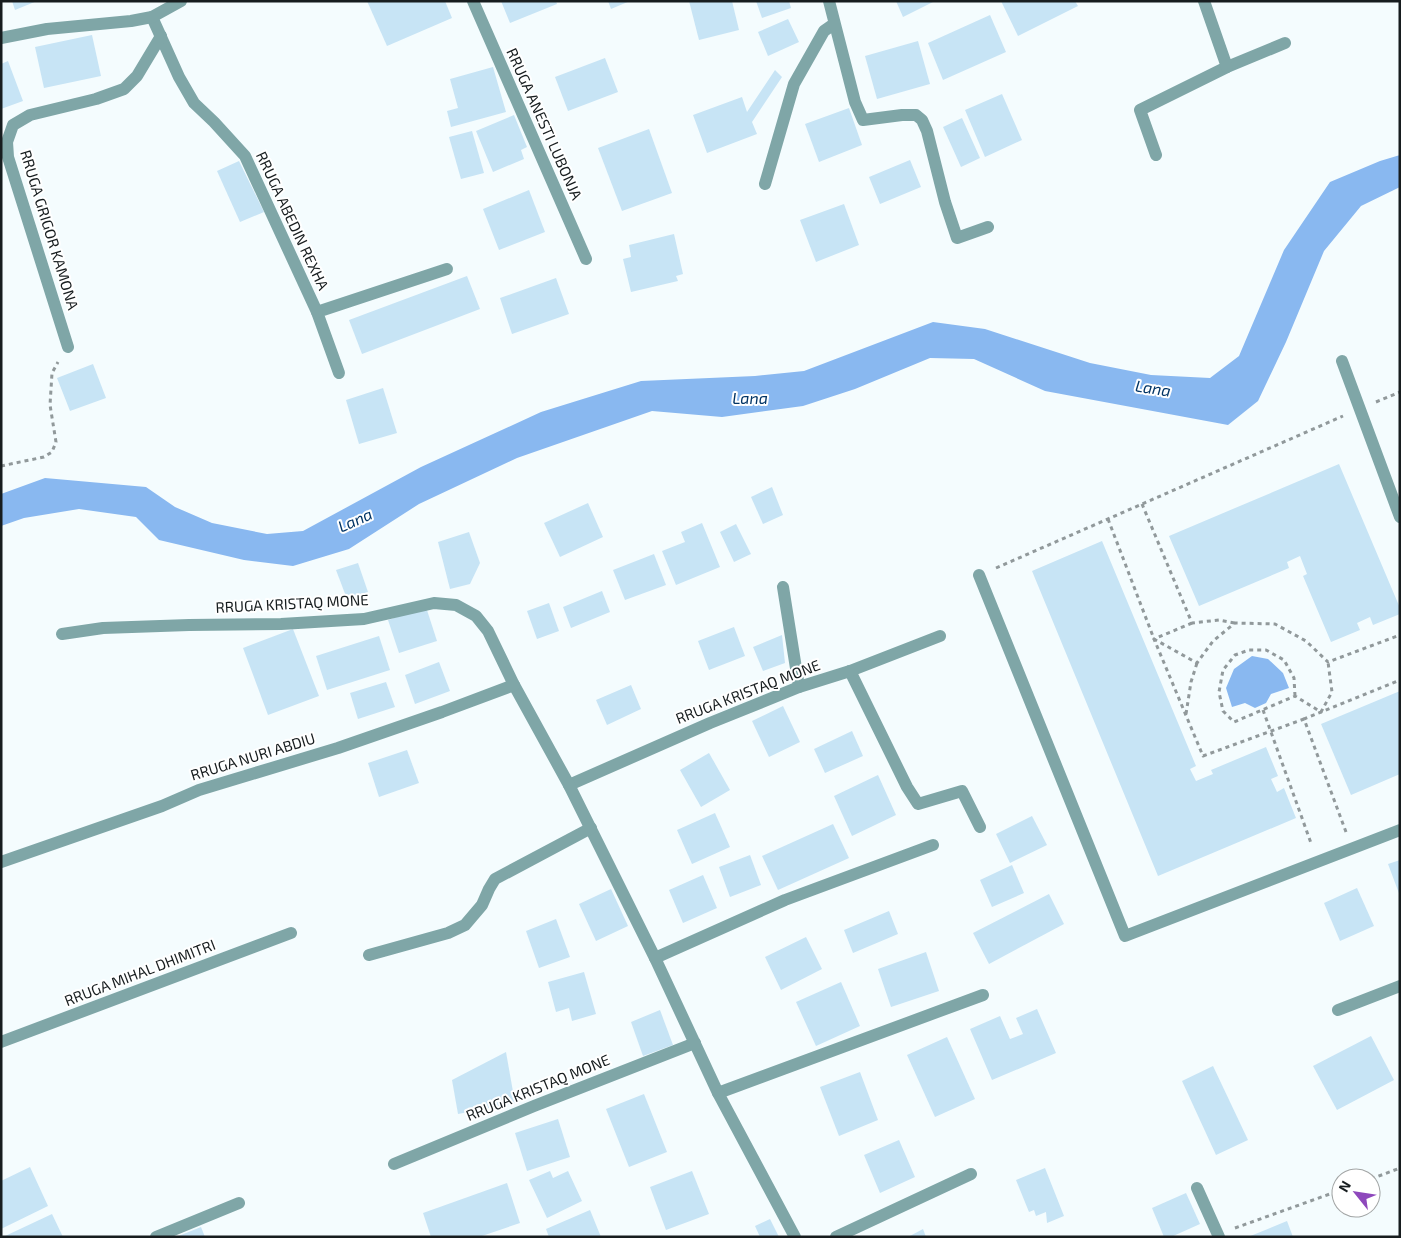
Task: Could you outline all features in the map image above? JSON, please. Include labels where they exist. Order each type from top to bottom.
[{"type":"street","points":[[1,38],[47,29],[131,21],[152,17],[181,1]]},
{"type":"street","name":"RRUGA ANESTI LUBONJA","points":[[473,1],[586,259]]},
{"type":"street","points":[[828,1],[855,102],[863,120],[902,115],[916,115],[922,120],[957,238],[988,228]]},
{"type":"street","points":[[1204,1],[1227,67]]},
{"type":"street","name":"RRUGA ABEDIN REXHA","points":[[152,17],[179,77],[194,103],[245,156],[317,312],[339,372]]},
{"type":"street","points":[[764,184],[794,84],[824,31],[834,24]]},
{"type":"street","name":"RRUGA GRIGOR KAMONA","points":[[68,347],[8,157],[6,142],[13,125],[30,115],[96,99],[124,90],[137,76],[161,36]]},
{"type":"street","points":[[1156,155],[1140,110],[1227,67],[1285,43]]},
{"type":"street","points":[[317,312],[447,269]]},
{"type":"street","points":[[1342,362],[1400,517]]},
{"type":"street","points":[[979,575],[1125,936],[1400,830]]},
{"type":"street","points":[[783,587],[798,687]]},
{"type":"street","name":"RRUGA KRISTAQ MONE","points":[[62,634],[103,628],[281,624],[364,619],[434,603],[456,605],[476,616],[488,631],[514,685],[570,785],[655,958],[718,1093],[795,1237]]},
{"type":"street","name":"RRUGA KRISTAQ MONE","points":[[570,785],[710,723],[798,687],[850,671],[940,636]]},
{"type":"street","points":[[850,671],[907,787],[918,804],[962,791],[980,827]]},
{"type":"street","name":"RRUGA NURI ABDIU","points":[[1,862],[162,806],[199,790],[338,748],[514,685]]},
{"type":"street","points":[[369,955],[448,933],[465,925],[482,905],[495,879],[591,828]]},
{"type":"street","points":[[655,958],[785,900],[933,845]]},
{"type":"street","name":"RRUGA MIHAL DHIMITRI","points":[[1,1042],[290,933]]},
{"type":"street","points":[[1338,1010],[1400,986]]},
{"type":"street","points":[[718,1093],[982,995]]},
{"type":"street","name":"RRUGA KRISTAQ MONE","points":[[394,1164],[695,1043]]},
{"type":"street","points":[[836,1237],[971,1174]]},
{"type":"street","points":[[1197,1188],[1218,1236]]},
{"type":"street","points":[[156,1237],[239,1203]]},
{"type":"path","points":[[1,466],[44,457],[52,452],[56,442],[50,406],[52,373]]},
{"type":"path","points":[[979,575],[1400,392]]},
{"type":"path","points":[[1142,504],[1192,623]]},
{"type":"path","points":[[1108,519],[1154,640],[1203,756],[1304,719],[1400,680]]},
{"type":"path","points":[[1154,640],[1192,623],[1219,620],[1235,623],[1275,624],[1306,641],[1328,662],[1332,692],[1321,712]]},
{"type":"path","points":[[1186,716],[1191,682],[1197,663],[1214,641],[1235,623]]},
{"type":"path","points":[[1328,662],[1400,635]]},
{"type":"path","points":[[1154,640],[1197,663]]},
{"type":"path","points":[[1249,650],[1266,650],[1284,660],[1294,678],[1295,696],[1234,722],[1223,711],[1219,692],[1223,670],[1234,655],[1249,650]]},
{"type":"path","points":[[1295,696],[1321,712]]},
{"type":"path","points":[[1262,710],[1318,862]]},
{"type":"path","points":[[1304,719],[1352,849]]},
{"type":"path","points":[[1381,1175],[1400,1168]]},
{"type":"path","points":[[1218,1236],[1331,1194]]},
{"type":"water","name":"Lana","points":[[1400,155],[1400,187],[1361,206],[1324,251],[1286,342],[1258,401],[1228,425],[1045,391],[974,359],[930,358],[855,389],[803,406],[722,417],[652,411],[517,458],[419,504],[349,549],[293,566],[244,560],[159,540],[136,517],[79,509],[24,518],[1,526],[1,494],[45,478],[146,487],[175,507],[212,523],[267,534],[303,531],[421,467],[541,412],[641,381],[755,376],[804,371],[933,322],[985,329],[1090,363],[1151,375],[1210,378],[1239,356],[1284,250],[1330,182],[1380,161]]},
{"type":"water","points":[[1252,656],[1268,659],[1283,673],[1289,688],[1271,694],[1266,703],[1255,708],[1245,703],[1232,707],[1226,688],[1234,669]]},
{"type":"building","points":[[12,1],[37,1],[15,10]]},
{"type":"building","points":[[367,1],[445,1],[452,18],[387,46]]},
{"type":"building","points":[[501,1],[556,1],[557,4],[510,23]]},
{"type":"building","points":[[608,1],[630,1],[611,9]]},
{"type":"building","points":[[689,1],[732,1],[739,30],[699,40]]},
{"type":"building","points":[[756,1],[789,1],[791,8],[762,18]]},
{"type":"building","points":[[896,1],[935,1],[903,17]]},
{"type":"building","points":[[1001,1],[1075,1],[1078,6],[1018,36]]},
{"type":"building","points":[[990,15],[1006,52],[943,80],[928,43]]},
{"type":"building","points":[[788,19],[799,42],[768,56],[758,32]]},
{"type":"building","points":[[92,35],[101,76],[44,88],[35,47]]},
{"type":"building","points":[[918,41],[930,84],[877,99],[865,56]]},
{"type":"building","points":[[605,58],[618,92],[568,111],[555,77]]},
{"type":"building","points":[[8,61],[23,101],[1,109],[1,64]]},
{"type":"building","points":[[493,67],[506,112],[451,127],[447,111],[458,108],[450,79]]},
{"type":"building","points":[[775,70],[782,77],[752,122],[757,134],[707,153],[693,115],[742,97],[747,112]]},
{"type":"building","points":[[1002,94],[1022,140],[985,157],[965,110]]},
{"type":"building","points":[[849,108],[862,145],[819,162],[805,124]]},
{"type":"building","points":[[514,115],[527,147],[521,150],[524,159],[493,172],[476,131]]},
{"type":"building","points":[[962,118],[980,158],[961,167],[943,127]]},
{"type":"building","points":[[649,129],[672,193],[622,211],[598,148]]},
{"type":"building","points":[[472,131],[484,173],[461,179],[449,137]]},
{"type":"building","points":[[910,160],[921,187],[880,204],[869,177]]},
{"type":"building","points":[[239,161],[264,212],[240,222],[217,171]]},
{"type":"building","points":[[529,190],[545,232],[499,250],[483,209]]},
{"type":"building","points":[[844,204],[859,245],[816,262],[800,220]]},
{"type":"building","points":[[674,234],[683,274],[676,276],[678,281],[631,292],[623,259],[631,257],[629,245]]},
{"type":"building","points":[[467,276],[480,309],[362,354],[349,320]]},
{"type":"building","points":[[556,278],[569,314],[512,334],[500,298]]},
{"type":"building","points":[[93,364],[106,398],[70,411],[57,378]]},
{"type":"building","points":[[383,388],[397,433],[359,444],[346,400]]},
{"type":"building","points":[[1339,464],[1400,608],[1400,614],[1373,625],[1370,617],[1357,623],[1360,630],[1331,642],[1303,576],[1307,574],[1300,556],[1287,562],[1289,568],[1199,606],[1169,536]]},
{"type":"building","points":[[772,487],[783,515],[763,524],[751,497]]},
{"type":"building","points":[[588,503],[603,537],[560,557],[544,523]]},
{"type":"building","points":[[702,523],[720,567],[676,585],[662,551],[685,542],[681,532]]},
{"type":"building","points":[[736,524],[751,554],[734,562],[720,532]]},
{"type":"building","points":[[469,532],[480,563],[470,584],[450,589],[438,542]]},
{"type":"building","points":[[1102,541],[1196,766],[1190,769],[1196,781],[1213,774],[1211,770],[1266,747],[1278,776],[1271,779],[1277,792],[1284,788],[1296,818],[1158,876],[1032,571]]},
{"type":"building","points":[[654,554],[666,585],[625,600],[613,570]]},
{"type":"building","points":[[358,563],[368,592],[347,599],[336,570]]},
{"type":"building","points":[[602,591],[610,612],[571,628],[563,607]]},
{"type":"building","points":[[549,603],[559,631],[537,639],[527,611]]},
{"type":"building","points":[[426,607],[437,641],[399,653],[388,620]]},
{"type":"building","points":[[734,627],[745,656],[709,670],[698,641]]},
{"type":"building","points":[[293,629],[319,696],[268,715],[243,648]]},
{"type":"building","points":[[782,635],[785,663],[763,671],[753,647]]},
{"type":"building","points":[[379,636],[390,670],[327,690],[316,656]]},
{"type":"building","points":[[439,662],[450,691],[415,704],[405,675]]},
{"type":"building","points":[[386,682],[395,707],[358,719],[350,693]]},
{"type":"building","points":[[631,685],[641,709],[607,725],[596,700]]},
{"type":"building","points":[[1400,691],[1400,774],[1351,795],[1321,724]]},
{"type":"building","points":[[783,706],[800,742],[769,757],[752,721]]},
{"type":"building","points":[[852,731],[863,756],[825,773],[814,749]]},
{"type":"building","points":[[407,750],[419,783],[379,797],[368,763]]},
{"type":"building","points":[[709,753],[730,790],[701,807],[680,770]]},
{"type":"building","points":[[878,775],[896,815],[852,836],[834,796]]},
{"type":"building","points":[[715,813],[730,847],[692,864],[677,830]]},
{"type":"building","points":[[1032,816],[1047,845],[1010,863],[996,834]]},
{"type":"building","points":[[833,824],[849,858],[778,890],[762,856]]},
{"type":"building","points":[[750,855],[761,885],[730,897],[719,867]]},
{"type":"building","points":[[1400,860],[1400,896],[1388,864]]},
{"type":"building","points":[[1012,865],[1024,893],[992,907],[980,880]]},
{"type":"building","points":[[703,875],[717,908],[683,923],[669,890]]},
{"type":"building","points":[[1357,888],[1374,926],[1340,941],[1324,903]]},
{"type":"building","points":[[611,889],[628,926],[596,941],[579,904]]},
{"type":"building","points":[[1049,894],[1064,924],[989,964],[973,933]]},
{"type":"building","points":[[889,911],[898,934],[853,953],[844,930]]},
{"type":"building","points":[[556,919],[570,957],[539,968],[526,931]]},
{"type":"building","points":[[806,937],[822,969],[781,990],[765,957]]},
{"type":"building","points":[[926,952],[939,991],[891,1007],[878,969]]},
{"type":"building","points":[[584,972],[596,1014],[572,1021],[569,1008],[556,1012],[548,982]]},
{"type":"building","points":[[841,982],[860,1026],[816,1046],[796,1002]]},
{"type":"building","points":[[1037,1009],[1056,1053],[992,1080],[970,1029],[1000,1016],[1010,1039],[1023,1034],[1016,1018]]},
{"type":"building","points":[[660,1010],[673,1045],[643,1056],[631,1022]]},
{"type":"building","points":[[1371,1036],[1394,1080],[1337,1110],[1313,1066]]},
{"type":"building","points":[[947,1037],[975,1099],[935,1117],[907,1055]]},
{"type":"building","points":[[506,1052],[515,1103],[458,1114],[452,1080]]},
{"type":"building","points":[[1213,1066],[1248,1140],[1216,1155],[1182,1081]]},
{"type":"building","points":[[860,1072],[878,1120],[839,1136],[820,1087]]},
{"type":"building","points":[[644,1094],[667,1152],[629,1167],[606,1109]]},
{"type":"building","points":[[558,1119],[570,1157],[527,1171],[515,1133]]},
{"type":"building","points":[[899,1140],[915,1177],[880,1193],[864,1155]]},
{"type":"building","points":[[30,1167],[48,1206],[1,1229],[1,1181]]},
{"type":"building","points":[[1045,1168],[1064,1216],[1047,1223],[1046,1212],[1036,1216],[1034,1210],[1029,1212],[1016,1180]]},
{"type":"building","points":[[550,1171],[553,1178],[568,1171],[582,1201],[547,1218],[529,1180]]},
{"type":"building","points":[[692,1171],[709,1214],[666,1230],[650,1187]]},
{"type":"building","points":[[507,1183],[520,1223],[479,1237],[431,1237],[423,1213]]},
{"type":"building","points":[[1186,1193],[1200,1224],[1171,1237],[1164,1237],[1152,1208]]},
{"type":"building","points":[[590,1210],[601,1237],[549,1237],[546,1229]]},
{"type":"building","points":[[52,1214],[63,1237],[3,1237]]},
{"type":"building","points":[[770,1219],[779,1237],[760,1237],[755,1226]]},
{"type":"building","points":[[1287,1221],[1293,1237],[1248,1237]]},
{"type":"building","points":[[201,1227],[205,1237],[176,1237]]},
{"type":"building","points":[[923,1229],[926,1237],[908,1237]]}]
